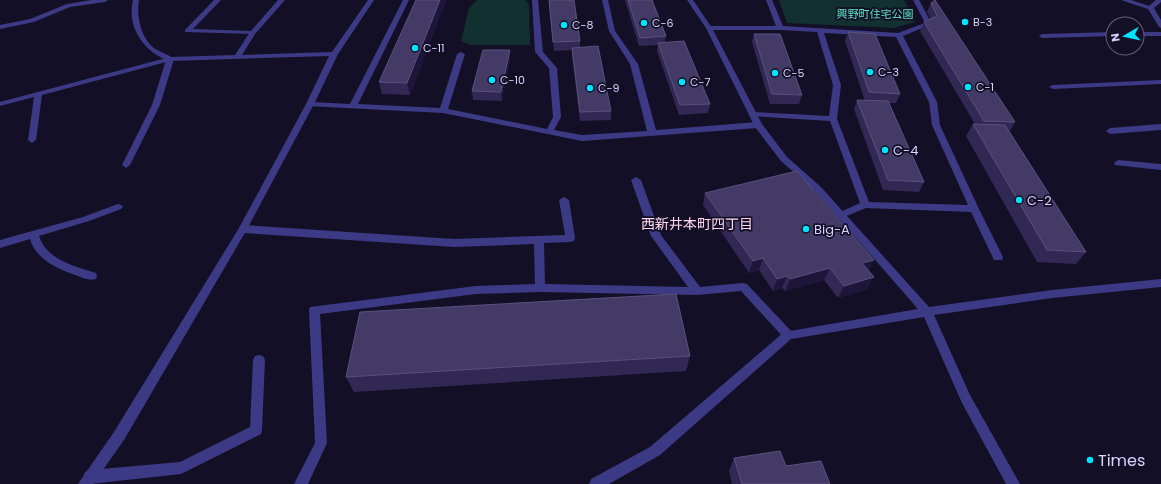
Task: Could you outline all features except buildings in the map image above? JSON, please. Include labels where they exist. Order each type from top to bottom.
[{"type":"street","points":[[0,27],[32,21],[69,5],[105,0]]},
{"type":"street","points":[[136,0],[136,15],[143,40],[158,54],[170,59]]},
{"type":"street","points":[[218,0],[187,32],[252,33]]},
{"type":"street","points":[[237,57],[252,33],[282,0]]},
{"type":"street","points":[[87,480],[119,436],[243,228],[310,104],[334,54],[371,0]]},
{"type":"street","points":[[354,106],[406,0]]},
{"type":"street","points":[[536,0],[539,52],[553,68],[557,117],[549,132]]},
{"type":"street","points":[[605,0],[612,31],[634,64],[652,132]]},
{"type":"street","points":[[690,0],[709,28],[758,125],[784,159],[818,189],[926,312],[966,399],[1013,484]]},
{"type":"street","points":[[769,0],[780,28]]},
{"type":"street","points":[[709,28],[780,28],[899,35],[929,24],[916,0]]},
{"type":"street","points":[[1124,0],[1150,8],[1161,26]]},
{"type":"street","points":[[1150,8],[1160,0]]},
{"type":"street","points":[[820,30],[837,85],[833,119],[864,205]]},
{"type":"street","points":[[1042,36],[1105,34]]},
{"type":"street","points":[[1145,34],[1161,34]]},
{"type":"street","points":[[899,35],[933,102],[936,125],[974,209],[998,257]]},
{"type":"street","points":[[0,104],[170,59],[334,54]]},
{"type":"street","points":[[444,111],[461,54]]},
{"type":"street","points":[[126,165],[156,105],[170,59]]},
{"type":"street","points":[[1053,87],[1161,82]]},
{"type":"street","points":[[32,140],[38,95]]},
{"type":"street","points":[[310,104],[444,111],[582,138],[758,125]]},
{"type":"street","points":[[752,114],[833,119]]},
{"type":"street","points":[[1110,131],[1161,127]]},
{"type":"street","points":[[1118,163],[1161,167]]},
{"type":"street","points":[[636,180],[656,236],[697,291]]},
{"type":"street","points":[[243,228],[454,243],[570,238],[564,200]]},
{"type":"street","points":[[841,215],[864,205],[974,209]]},
{"type":"street","points":[[0,244],[86,219],[118,206]]},
{"type":"street","points":[[33,235],[38,249],[70,270],[92,276]]},
{"type":"street","points":[[539,240],[540,288]]},
{"type":"street","points":[[596,484],[655,451],[788,335],[926,312],[1052,294],[1161,283]]},
{"type":"street","points":[[301,484],[321,443],[314,310],[476,290],[540,288],[614,291],[697,291],[743,287],[788,335]]},
{"type":"street","points":[[87,480],[181,468],[256,430],[259,360]]},
{"type":"green space","points":[[477,0],[525,0],[529,4],[530,45],[470,45],[461,41],[469,8]]},
{"type":"green space","name":"興野町住宅公園","points":[[779,0],[904,0],[915,22],[894,28],[787,23]]},
{"type":"place","name":"B-3","points":[[965,22]]},
{"type":"place","name":"C-6","points":[[644,23]]},
{"type":"place","name":"C-8","points":[[564,25]]},
{"type":"place","name":"C-11","points":[[415,48]]},
{"type":"place","name":"C-3","points":[[870,72]]},
{"type":"place","name":"C-5","points":[[775,73]]},
{"type":"place","name":"C-10","points":[[492,80]]},
{"type":"place","name":"C-7","points":[[682,82]]},
{"type":"place","name":"C-1","points":[[968,87]]},
{"type":"place","name":"C-9","points":[[590,88]]},
{"type":"place","name":"C-4","points":[[885,150]]},
{"type":"place","name":"C-2","points":[[1019,200]]},
{"type":"place","name":"Big-A","points":[[806,229]]},
{"type":"place","name":"Times","points":[[1090,460]]},
{"type":"district","name":"西新井本町四丁目","points":[[697,224]]}]
